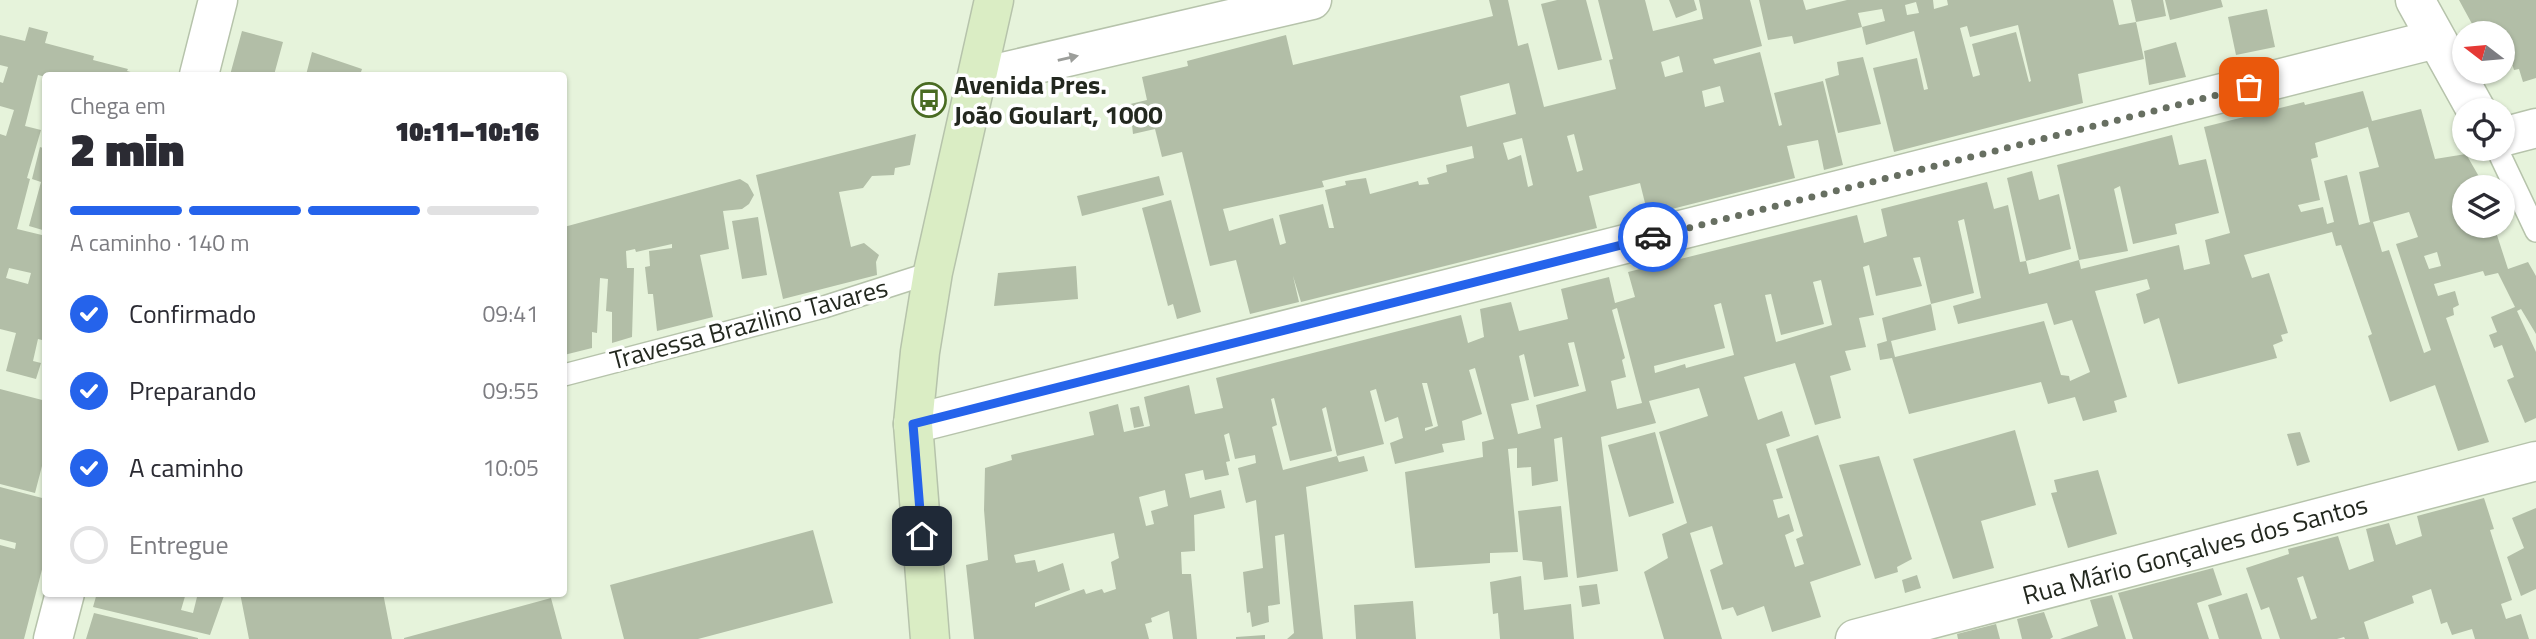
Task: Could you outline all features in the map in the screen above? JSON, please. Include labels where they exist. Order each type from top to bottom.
[{"type":"main road","points":[[930,639],[913,424],[920,352],[933,272],[994,0]]},
{"type":"street","points":[[200,72],[218,0]]},
{"type":"street","points":[[977,78],[1312,0]]},
{"type":"street","points":[[2415,0],[2469,98]]},
{"type":"street","points":[[913,424],[2436,39]]},
{"type":"street","points":[[2515,134],[2536,128]]},
{"type":"street","name":"Rua Mário Gonçalves dos Santos","points":[[1855,639],[2536,461]]},
{"type":"street","points":[[54,639],[64,597]]},
{"type":"lane","points":[[2503,161],[2536,231]]},
{"type":"lane","name":"Travessa Brazilino Tavares","points":[[567,374],[824,307],[933,272]]},
{"type":"building","points":[[1489,0],[1508,0],[1518,46],[1528,43],[1544,107],[1616,89],[1609,60],[1613,59],[1598,0],[1645,0],[1653,31],[1703,19],[1699,0],[1750,0],[1762,46],[1713,59],[1715,64],[1760,52],[1779,126],[1782,125],[1774,93],[1823,81],[1843,165],[1824,170],[1818,140],[1787,146],[1795,178],[1648,215],[1640,183],[1589,196],[1597,228],[1301,302],[1293,276],[1299,302],[1250,314],[1236,260],[1210,266],[1182,152],[1162,157],[1155,129],[1133,134],[1132,125],[1128,126],[1122,106],[1147,100],[1142,77],[1188,66],[1187,61],[1286,35],[1293,65],[1493,16]],"holes":[[[1679,56],[1683,72],[1665,77],[1661,62]],[[1509,83],[1516,114],[1467,127],[1460,96]],[[1720,86],[1724,102],[1705,107],[1702,91]],[[1574,134],[1583,170],[1577,172],[1567,136]],[[1522,138],[1533,185],[1528,187],[1521,155],[1508,160],[1503,143]],[[1472,146],[1474,158],[1446,165],[1447,172],[1427,178],[1429,184],[1419,185],[1418,181],[1370,194],[1366,178],[1345,181],[1346,185],[1325,190],[1334,228],[1329,228],[1323,204],[1279,215],[1286,243],[1280,245],[1273,218],[1229,231],[1223,209],[1324,187],[1322,181]]]},
{"type":"building","points":[[1557,0],[1586,0],[1602,60],[1558,70],[1541,4]]},
{"type":"building","points":[[1669,0],[1694,0],[1697,10],[1676,18]]},
{"type":"building","points":[[1759,0],[1803,0],[1806,10],[1847,0],[1933,0],[1934,9],[1948,5],[1947,0],[2113,0],[2119,25],[2136,22],[2144,59],[2078,74],[2083,103],[1894,152],[1873,68],[1917,58],[1924,90],[1928,89],[1914,31],[1866,45],[1862,27],[1794,44],[1792,36],[1768,40]],"holes":[[[1916,2],[1919,13],[1907,15],[1905,5]],[[1882,9],[1885,21],[1862,27],[1858,13]],[[2018,25],[2031,81],[2029,82],[2016,32],[1972,44],[1980,75],[1973,77],[1960,28],[1967,26],[1970,37]]]},
{"type":"building","points":[[2131,0],[2163,0],[2166,16],[2136,22]]},
{"type":"building","points":[[2165,0],[2221,0],[2223,7],[2170,20]]},
{"type":"building","points":[[2459,0],[2536,0],[2536,78],[2523,82],[2519,69],[2515,70],[2515,21],[2470,21]]},
{"type":"building","points":[[2267,9],[2275,47],[2236,55],[2228,17]]},
{"type":"building","points":[[29,27],[48,32],[45,43],[94,56],[93,60],[131,72],[42,72],[42,76],[38,75],[25,126],[41,130],[27,178],[30,179],[17,229],[42,235],[42,340],[38,339],[33,361],[41,363],[36,379],[6,371],[16,333],[0,329],[0,134],[6,136],[14,110],[0,106],[0,82],[3,83],[8,67],[0,65],[0,35],[25,41]],"holes":[[[9,268],[31,273],[28,284],[6,278]]]},
{"type":"building","points":[[242,31],[283,42],[275,72],[231,72]]},
{"type":"building","points":[[2176,42],[2186,77],[2149,85],[2144,51]]},
{"type":"building","points":[[312,52],[362,69],[361,72],[307,72]]},
{"type":"building","points":[[1863,57],[1881,124],[1838,133],[1825,79],[1839,75],[1837,62]]},
{"type":"building","points":[[2363,91],[2372,121],[2421,109],[2435,159],[2452,156],[2452,161],[2470,161],[2478,175],[2452,175],[2452,238],[2498,238],[2508,269],[2528,262],[2536,276],[2536,334],[2521,309],[2517,311],[2536,352],[2536,418],[2525,423],[2507,380],[2514,377],[2502,345],[2494,348],[2489,335],[2497,332],[2491,317],[2515,307],[2498,273],[2485,276],[2483,271],[2434,284],[2438,296],[2455,291],[2459,305],[2453,308],[2454,315],[2446,318],[2489,442],[2458,451],[2435,385],[2390,402],[2368,336],[2372,334],[2341,245],[2336,246],[2332,232],[2244,255],[2252,278],[2269,273],[2288,333],[2281,335],[2283,341],[2273,345],[2277,358],[2178,384],[2159,318],[2144,324],[2136,294],[2150,289],[2147,279],[2095,291],[2127,397],[2114,401],[2117,412],[2083,421],[2075,397],[2048,404],[2041,382],[1909,414],[1892,358],[1880,360],[1877,344],[1887,341],[1882,318],[1931,304],[1920,257],[1913,258],[1922,286],[1876,296],[1869,265],[1863,267],[1874,315],[1859,318],[1866,347],[1845,351],[1851,370],[1830,376],[1841,418],[1815,425],[1795,363],[1744,377],[1758,420],[1782,411],[1790,436],[1766,444],[1783,498],[1773,500],[1778,518],[1789,514],[1794,531],[1785,535],[1795,567],[1804,564],[1796,539],[1803,536],[1776,449],[1818,435],[1861,565],[1810,582],[1821,617],[1772,632],[1764,606],[1737,616],[1733,607],[1722,610],[1710,570],[1723,564],[1712,526],[1690,533],[1722,639],[1664,639],[1644,572],[1668,558],[1662,534],[1687,523],[1659,432],[1708,416],[1699,388],[1649,401],[1656,423],[1601,437],[1618,571],[1577,578],[1562,437],[1554,439],[1558,481],[1532,486],[1531,467],[1517,468],[1517,448],[1508,449],[1518,552],[1490,553],[1490,563],[1415,568],[1405,472],[1483,457],[1482,442],[1494,439],[1475,368],[1469,370],[1482,414],[1462,421],[1465,440],[1442,444],[1444,452],[1395,464],[1390,443],[1403,438],[1398,417],[1385,422],[1376,389],[1370,391],[1384,444],[1337,456],[1339,462],[1364,456],[1368,471],[1306,487],[1323,639],[1287,639],[1294,633],[1284,534],[1275,536],[1280,604],[1268,606],[1269,622],[1252,627],[1250,612],[1247,613],[1243,572],[1263,568],[1256,500],[1246,503],[1238,468],[1256,463],[1255,455],[1235,459],[1229,433],[1224,435],[1230,461],[1226,462],[1229,475],[1205,480],[1203,470],[1185,474],[1190,498],[1221,490],[1225,508],[1194,515],[1195,551],[1181,552],[1182,574],[1191,574],[1197,639],[1173,639],[1169,611],[1151,618],[1152,622],[1145,624],[1149,639],[974,639],[966,565],[988,560],[984,510],[985,468],[1012,460],[1011,455],[1094,435],[1089,412],[1118,404],[1124,432],[1150,426],[1144,397],[1189,385],[1195,414],[1223,408],[1216,378],[1461,315],[1468,343],[1484,337],[1480,309],[1511,302],[1519,331],[1568,319],[1561,289],[1609,277],[1615,303],[1635,297],[1628,272],[1857,215],[1864,243],[1887,236],[1881,209],[1987,182],[1994,209],[2008,205],[2020,262],[2026,261],[2029,274],[2079,260],[2081,269],[2179,245],[2184,270],[2210,264],[2205,240],[2230,233],[2204,127],[2304,102],[2305,105]],"holes":[[[2368,127],[2379,167],[2359,172],[2370,222],[2359,225],[2347,175],[2324,181],[2334,222],[2327,224],[2323,207],[2301,212],[2298,205],[2320,200],[2311,159],[2318,157],[2315,143]],[[2409,212],[2418,237],[2396,244],[2431,350],[2424,353],[2389,250],[2382,252],[2373,222]],[[1964,219],[1981,298],[1953,306],[1958,324],[2047,303],[2054,325],[2072,320],[2090,372],[2070,381],[2069,376],[2061,375],[2044,321],[1895,357],[1891,341],[1936,330],[1931,304],[1974,293],[1958,221]],[[2437,252],[2441,266],[2429,269],[2424,256]],[[1821,280],[1832,325],[1776,342],[1765,295],[1771,294],[1781,335],[1824,324],[1813,282]],[[1721,303],[1734,355],[1686,368],[1685,364],[1655,373],[1654,366],[1725,348],[1714,305]],[[1617,308],[1642,403],[1617,409],[1611,381],[1626,377],[1622,360],[1625,358],[1612,310]],[[1574,342],[1586,391],[1536,405],[1541,428],[1518,434],[1511,404],[1529,400],[1519,356],[1524,354],[1534,397],[1579,386],[1568,343]],[[1422,383],[1427,383],[1438,426],[1425,431],[1425,428],[1433,426]],[[1274,398],[1290,461],[1332,451],[1322,409],[1326,407],[1337,456],[1283,470],[1272,427],[1277,425],[1271,399]],[[1165,490],[1168,506],[1151,511],[1154,524],[1146,526],[1139,497]],[[1114,533],[1119,558],[1111,562],[1116,589],[1104,593],[1102,589],[1086,594],[1084,589],[1035,607],[1035,603],[1070,590],[1063,563],[1038,572],[1035,560],[1016,563],[1014,555]]]},
{"type":"building","points":[[916,134],[910,165],[895,168],[894,175],[872,176],[863,188],[839,192],[851,247],[864,243],[879,255],[876,262],[877,275],[783,299],[756,175]]},
{"type":"building","points":[[2172,135],[2179,165],[2206,159],[2219,213],[2175,224],[2177,234],[2133,244],[2120,186],[2114,189],[2128,251],[2079,260],[2057,165]]},
{"type":"building","points":[[40,147],[42,148],[42,230],[29,226],[41,182],[32,179]]},
{"type":"building","points":[[2032,171],[2039,200],[2059,194],[2071,249],[2026,261],[2007,178]]},
{"type":"building","points":[[1159,176],[1164,195],[1082,216],[1077,196]]},
{"type":"building","points":[[740,179],[748,184],[754,195],[742,209],[723,211],[729,249],[700,255],[713,317],[657,331],[653,294],[648,294],[645,267],[650,266],[649,251],[672,248],[672,244],[636,252],[635,249],[626,251],[627,268],[634,268],[632,337],[612,343],[612,312],[606,311],[608,279],[600,278],[597,333],[592,332],[592,348],[567,354],[567,226]]},
{"type":"building","points":[[1171,200],[1201,312],[1177,319],[1173,304],[1168,306],[1142,208]]},
{"type":"building","points":[[758,217],[767,275],[742,279],[732,221]]},
{"type":"building","points":[[1076,266],[1078,299],[994,306],[998,273]]},
{"type":"building","points":[[0,389],[42,400],[42,466],[35,493],[0,484]]},
{"type":"building","points":[[1139,406],[1144,426],[1134,428],[1130,408]]},
{"type":"building","points":[[2015,430],[2036,505],[1981,521],[1994,568],[1953,579],[1913,459]]},
{"type":"building","points":[[1655,432],[1674,503],[1629,517],[1608,445]]},
{"type":"building","points":[[2300,432],[2310,462],[2297,466],[2287,434]]},
{"type":"building","points":[[1879,456],[1912,559],[1897,567],[1898,572],[1875,579],[1839,465]]},
{"type":"building","points":[[2098,470],[2117,534],[2068,548],[2051,493],[2057,492],[2054,480]]},
{"type":"building","points":[[0,487],[42,498],[42,569],[24,639],[0,639],[0,545],[15,549],[16,543],[0,539]]},
{"type":"building","points":[[2484,498],[2494,529],[2490,530],[2512,600],[2501,604],[2506,619],[2521,614],[2529,639],[2475,639],[2472,629],[2452,635],[2447,622],[2441,624],[2431,589],[2412,596],[2414,603],[2364,622],[2369,639],[2280,639],[2269,607],[2261,610],[2246,568],[2289,554],[2288,549],[2338,536],[2349,570],[2374,561],[2366,529],[2389,523],[2396,545],[2422,536],[2417,516]],"holes":[[[2303,576],[2317,618],[2311,620],[2297,578]]]},
{"type":"building","points":[[1561,506],[1568,577],[1544,580],[1542,562],[1523,560],[1518,511]]},
{"type":"building","points":[[2536,508],[2536,589],[2521,596],[2507,557],[2524,548],[2512,518]]},
{"type":"building","points":[[813,530],[833,603],[698,639],[624,639],[610,585]]},
{"type":"building","points":[[2213,568],[2222,595],[2197,603],[2209,639],[2133,639],[2118,593]]},
{"type":"building","points":[[1917,575],[1921,588],[1905,593],[1902,580]]},
{"type":"building","points":[[1521,576],[1524,610],[1571,604],[1574,639],[1500,639],[1498,613],[1493,614],[1490,582]]},
{"type":"building","points":[[1597,584],[1600,604],[1582,607],[1579,586]]},
{"type":"building","points":[[2247,593],[2262,639],[2219,639],[2208,605]]},
{"type":"building","points":[[2112,595],[2126,639],[2060,639],[2098,626],[2090,600]]},
{"type":"building","points":[[96,597],[185,597],[181,610],[193,613],[197,597],[224,597],[210,635],[93,607]]},
{"type":"building","points":[[241,597],[384,597],[392,639],[249,639]]},
{"type":"building","points":[[551,598],[562,639],[404,639],[404,638]]},
{"type":"building","points":[[1413,601],[1416,639],[1356,639],[1354,605]]},
{"type":"building","points":[[2044,612],[2053,637],[2022,639],[2017,619]]},
{"type":"building","points":[[94,613],[198,638],[198,639],[86,639]]},
{"type":"building","points":[[1996,624],[2000,639],[1958,639],[1957,634]]},
{"type":"building","points":[[1265,635],[1265,639],[1236,639],[1236,637]]},
{"type":"way so far","points":[[1653,237],[2249,87]]},
{"type":"place","name":"Avenida Pres. João Goulart, 1000","points":[[929,100]]},
{"type":"route","points":[[922,536],[913,424],[1653,237]]}]
